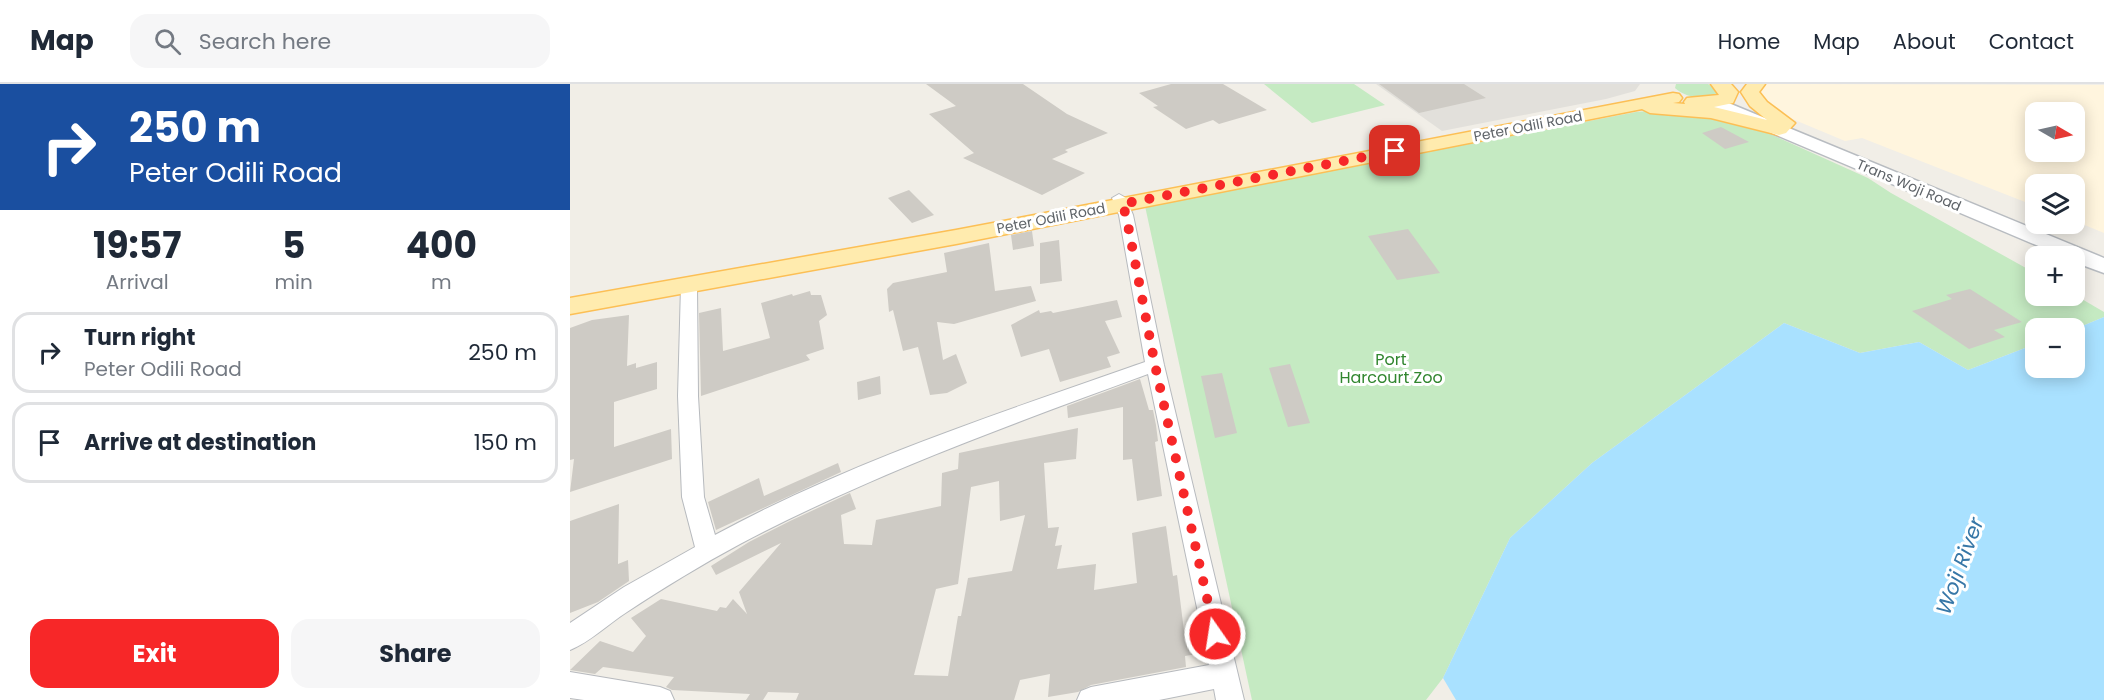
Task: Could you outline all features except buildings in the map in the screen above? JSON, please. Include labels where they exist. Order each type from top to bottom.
[{"type":"main road","points":[[1756,84],[1750,92],[1752,98],[1782,126]]},
{"type":"main road","points":[[1649,94],[1696,103],[1725,91]]},
{"type":"main road","name":"Trans Woji Road","points":[[1725,91],[1782,126],[1900,182],[2056,241],[2104,253]]},
{"type":"main road","points":[[1649,94],[1656,107],[1711,112],[1782,126]]},
{"type":"main road","name":"Peter Odili Road","points":[[570,306],[689,286],[1649,94]]},
{"type":"main road","name":"Peter Odili Road","points":[[570,297],[732,272],[1120,201]]},
{"type":"main road","name":"Trans Woji Road","points":[[2056,241],[2104,266]]},
{"type":"street","points":[[1091,700],[1227,687],[1155,365],[1126,215],[1120,201]]},
{"type":"street","points":[[689,286],[688,396],[693,497],[708,550]]},
{"type":"street","points":[[570,638],[633,595],[708,550],[757,525],[922,449],[1155,365]]},
{"type":"street","points":[[570,685],[660,700]]},
{"type":"shaded area","points":[[1376,84],[1640,84],[1635,91],[1606,99],[1442,131]]},
{"type":"shaded area","points":[[1765,84],[2104,85],[2104,233],[2085,225],[2085,174],[2025,174],[2025,202],[1862,138],[1845,141],[1771,110],[1758,97],[1760,87]]},
{"type":"green space","points":[[1264,84],[1354,84],[1385,105],[1312,123]]},
{"type":"green space","points":[[1676,84],[1708,84],[1716,88],[1718,94],[1702,98],[1690,96],[1675,88]]},
{"type":"green space","name":"Port Harcourt Zoo","points":[[1661,110],[1703,114],[1748,124],[1868,178],[2025,267],[2025,306],[2085,306],[2085,301],[2104,312],[2104,317],[2085,325],[2085,318],[2025,318],[2025,348],[1968,370],[1919,342],[1860,353],[1784,323],[1592,463],[1510,538],[1443,678],[1426,700],[1252,700],[1145,206],[1636,112]]},
{"type":"water","name":"Woji River","points":[[2104,317],[2104,700],[1456,700],[1443,678],[1510,538],[1592,463],[1784,323],[1860,353],[1919,342],[1968,370],[2025,348],[2025,378],[2085,378],[2085,325]]},
{"type":"route","points":[[1215,634],[1122,204],[1395,151]]}]
